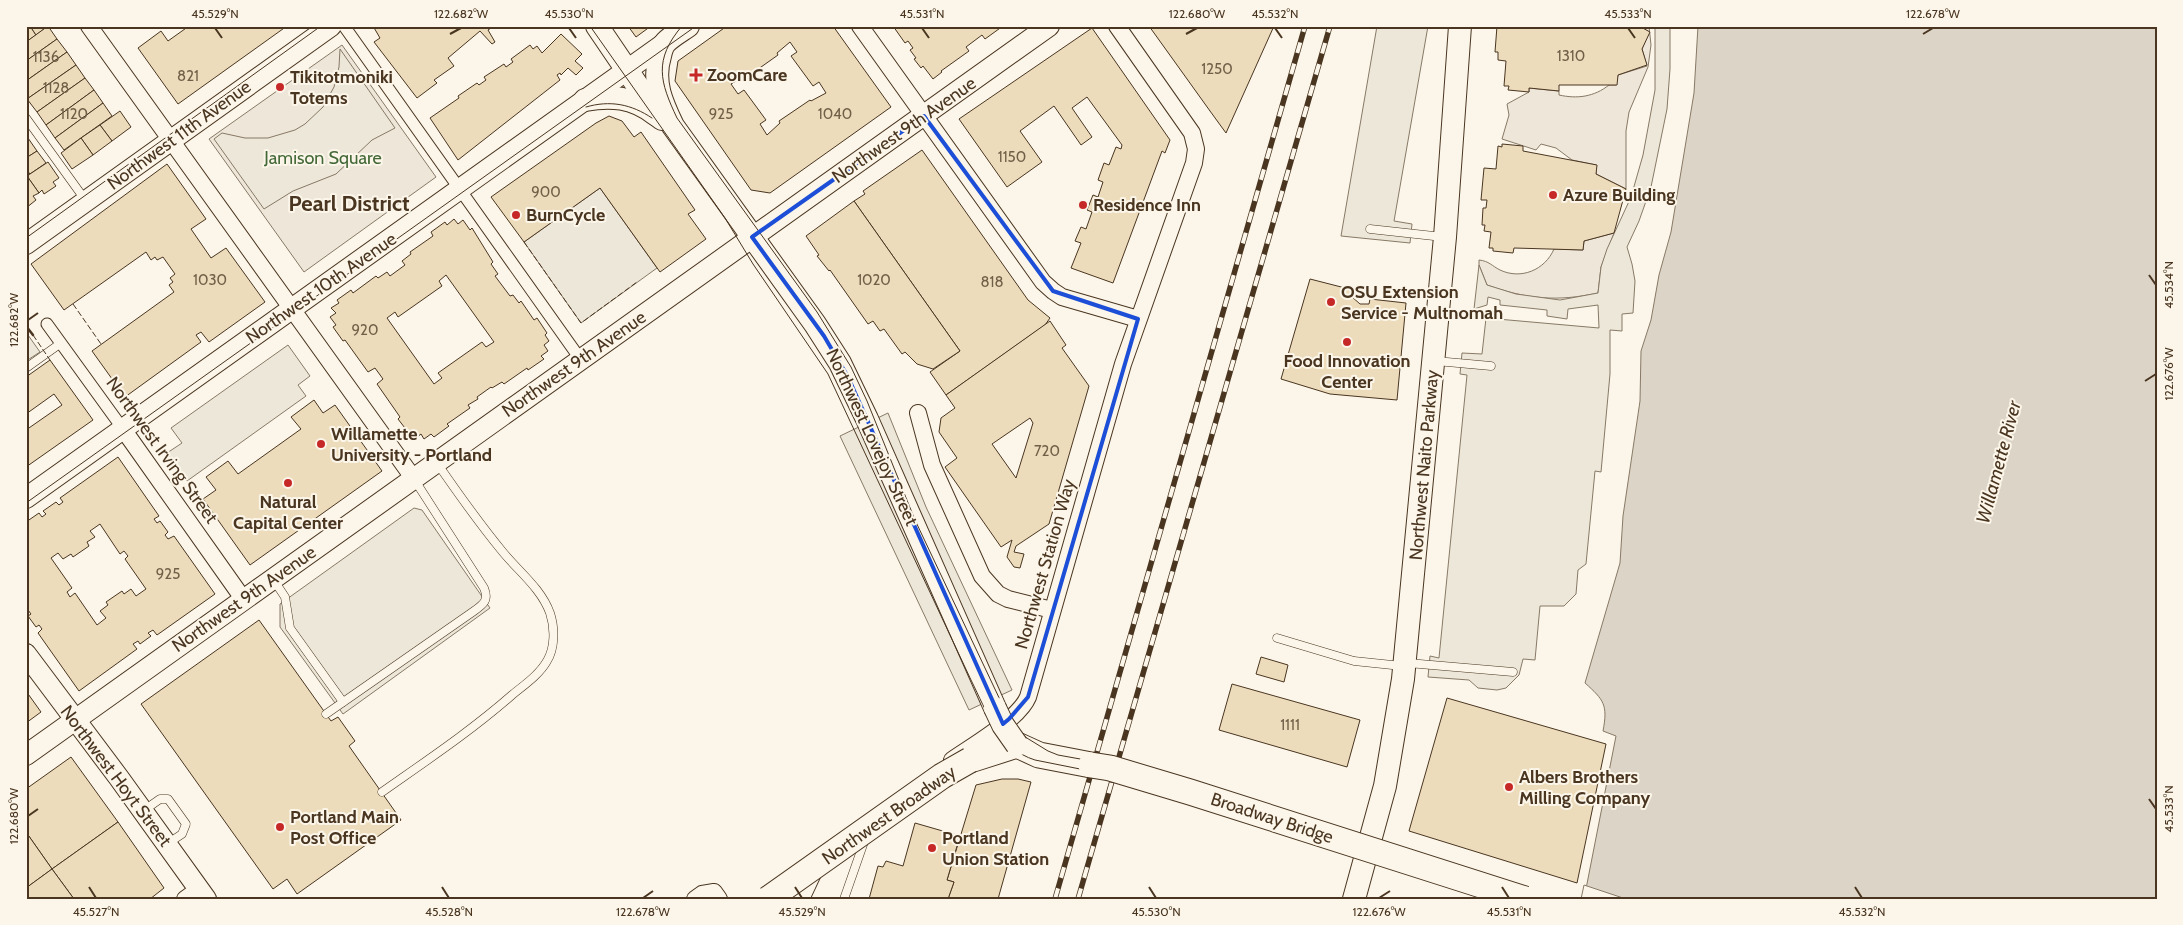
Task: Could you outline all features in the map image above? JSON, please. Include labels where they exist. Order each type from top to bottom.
[{"type":"main road","name":"Northwest Lovejoy Street","points":[[597,26],[626,70],[666,121],[827,341],[844,370],[966,646],[1000,719],[1017,745]]},
{"type":"main road","name":"Northwest 10th Avenue","points":[[665,43],[688,26]]},
{"type":"main road","name":"Northwest Naito Parkway","points":[[1354,899],[1385,786],[1405,664],[1445,237],[1460,26]]},
{"type":"main road","name":"Northwest Lovejoy Street","points":[[665,43],[658,63],[658,88],[666,121]]},
{"type":"main road","points":[[585,100],[609,97],[623,98],[635,102],[666,121]]},
{"type":"main road","name":"Northwest Broadway","points":[[768,899],[942,776],[970,760],[1017,745]]},
{"type":"main road","name":"Broadway Bridge","points":[[1017,745],[1040,755],[1105,767],[1190,792],[1525,899]]},
{"type":"street","points":[[89,26],[414,479]]},
{"type":"street","name":"Northwest 11th Avenue","points":[[26,244],[331,26]]},
{"type":"street","points":[[344,26],[580,360]]},
{"type":"street","points":[[860,26],[1044,282],[1062,297],[1138,319]]},
{"type":"street","name":"Northwest 9th Avenue","points":[[26,755],[1049,26]]},
{"type":"street","name":"Northwest Station Way","points":[[801,899],[816,866],[844,834],[1001,725],[1020,709],[1028,697],[1138,319],[1194,163],[1196,149],[1192,133],[1118,26]]},
{"type":"street","name":"Northwest 10th Avenue","points":[[26,498],[665,43]]},
{"type":"street","name":"Northwest Irving Street","points":[[47,324],[244,600]]},
{"type":"street","points":[[918,413],[932,464],[982,576],[998,594],[1008,599],[1052,610]]},
{"type":"street","name":"Northwest Hoyt Street","points":[[26,654],[167,844],[197,896]]},
{"type":"street","points":[[695,899],[702,894],[714,892],[719,899]]},
{"type":"lane","points":[[26,118],[86,201]]},
{"type":"lane","points":[[1370,229],[1445,237]]},
{"type":"lane","points":[[26,368],[61,343]]},
{"type":"lane","points":[[1433,361],[1491,366]]},
{"type":"lane","points":[[382,792],[480,723],[538,673],[548,660],[553,645],[554,630],[550,614],[542,596],[527,577],[502,552],[436,463]]},
{"type":"lane","points":[[326,714],[486,601],[487,596],[484,588],[414,479]]},
{"type":"lane","points":[[273,579],[285,597],[290,628],[343,702]]},
{"type":"lane","points":[[1278,638],[1354,661],[1513,672]]},
{"type":"lane","points":[[143,811],[160,799],[168,799],[186,824],[182,834],[167,844]]},
{"type":"lane","points":[[844,899],[874,814]]},
{"type":"highlighted area","points":[[924,116],[1053,291],[1138,319],[1028,697],[1003,724],[848,377],[824,336],[752,237]]},
{"type":"green space","points":[[1639,26],[1649,26],[1651,45],[1648,67],[1629,112],[1626,131],[1626,189],[1596,174],[1596,165],[1572,160],[1556,148],[1541,144],[1536,150],[1502,139],[1509,115],[1507,104],[1529,92],[1529,88],[1559,91],[1559,95],[1566,96],[1585,96],[1609,85],[1616,85],[1618,75],[1647,66],[1642,49],[1649,32]]},
{"type":"green space","name":"Jamison Square","points":[[342,45],[436,177],[304,272],[209,139]]},
{"type":"green space","points":[[1614,233],[1601,267],[1598,293],[1569,298],[1542,298],[1501,290],[1487,285],[1479,265],[1479,260],[1508,273],[1524,273],[1532,271],[1545,263],[1554,249],[1583,250],[1584,241]]},
{"type":"shaded area","points":[[1377,26],[1428,26],[1394,221],[1412,224],[1410,243],[1341,236]]},
{"type":"shaded area","points":[[1655,26],[1670,26],[1670,69],[1667,109],[1651,187],[1627,247],[1635,281],[1633,313],[1622,314],[1622,331],[1610,330],[1610,374],[1601,472],[1595,471],[1586,564],[1578,570],[1576,594],[1564,606],[1540,606],[1535,660],[1523,659],[1519,675],[1506,688],[1497,690],[1478,688],[1469,680],[1428,677],[1430,656],[1439,658],[1467,375],[1460,374],[1462,353],[1482,354],[1486,318],[1599,328],[1598,305],[1568,309],[1567,319],[1547,316],[1547,310],[1500,305],[1500,300],[1488,297],[1487,305],[1474,309],[1479,265],[1487,285],[1516,294],[1560,300],[1598,293],[1601,267],[1607,249],[1631,197],[1643,155],[1655,90]]},
{"type":"shaded area","points":[[340,49],[395,128],[372,140],[336,174],[293,191],[264,209],[214,139],[222,133],[245,138],[268,138],[295,130],[305,124],[323,107],[334,87],[339,67]]},
{"type":"shaded area","points":[[600,188],[657,268],[581,323],[524,242]]},
{"type":"shaded area","points":[[28,335],[40,352],[26,361],[26,337]]},
{"type":"shaded area","points":[[288,345],[310,376],[298,385],[306,396],[187,481],[167,453],[182,443],[171,428]]},
{"type":"shaded area","points":[[888,413],[926,507],[1012,690],[969,710],[840,436]]},
{"type":"shaded area","points":[[414,508],[422,510],[490,608],[343,714],[280,627],[280,604]]},
{"type":"water","name":"Willamette River","points":[[1698,26],[2157,26],[2157,899],[1584,899],[1616,736],[1603,731],[1605,709],[1597,694],[1585,683],[1620,563],[1623,516],[1640,401],[1641,351],[1651,320],[1659,275],[1671,232],[1694,93]]},
{"type":"pier","points":[[1584,885],[1626,899],[1581,899]]},
{"type":"building","points":[[26,26],[30,26],[36,35],[26,42]]},
{"type":"building","points":[[30,26],[48,26],[36,35]]},
{"type":"building","points":[[48,26],[57,39],[26,61],[26,42]]},
{"type":"building","points":[[189,26],[287,26],[178,104],[138,48],[161,31],[168,41]]},
{"type":"building","points":[[373,26],[494,26],[488,30],[495,42],[492,44],[480,31],[448,58],[454,66],[434,80],[437,83],[417,98],[374,42],[380,38]]},
{"type":"building","points":[[628,26],[651,26],[636,37]]},
{"type":"building","points":[[727,26],[833,26],[891,107],[770,193],[751,190],[675,81],[678,61]],"holes":[[[790,42],[797,52],[791,56],[813,86],[819,82],[826,93],[810,100],[779,121],[780,123],[767,135],[760,124],[766,120],[744,90],[738,94],[731,84],[746,75],[747,77],[778,55],[777,53]]]},
{"type":"building","points":[[893,26],[1003,26],[985,39],[982,35],[966,47],[969,51],[933,79],[923,66],[921,68],[914,59],[916,58],[910,50],[913,48],[908,41],[905,43]]},
{"type":"building","points":[[1149,26],[1274,26],[1226,133],[1210,111]]},
{"type":"building","points":[[1497,26],[1639,26],[1650,32],[1642,49],[1647,65],[1618,75],[1617,85],[1559,85],[1559,91],[1529,88],[1529,92],[1508,90],[1509,86],[1504,86],[1506,61],[1498,60],[1498,52],[1495,52]]},
{"type":"building","name":"Residence Inn","points":[[1092,28],[1170,140],[1165,153],[1162,151],[1113,283],[1071,268],[1081,243],[1075,241],[1081,227],[1086,229],[1092,212],[1087,210],[1093,195],[1098,197],[1103,182],[1098,180],[1104,163],[1109,165],[1116,147],[1121,149],[1122,145],[1087,97],[1072,108],[1092,137],[1081,145],[1054,106],[1020,131],[1042,162],[1007,187],[959,119]]},
{"type":"building","points":[[561,34],[582,54],[575,61],[583,68],[576,75],[568,68],[561,75],[560,73],[557,75],[560,80],[458,160],[430,118],[477,83],[479,85],[486,80],[484,77],[504,64],[506,67],[513,62],[511,59],[530,45],[533,49],[537,46],[542,53]]},
{"type":"building","points":[[57,39],[67,52],[26,81],[26,61]]},
{"type":"building","points":[[67,52],[76,65],[27,99],[26,81]]},
{"type":"building","points":[[76,65],[85,78],[37,112],[27,99]]},
{"type":"building","points":[[85,78],[94,90],[46,125],[37,112]]},
{"type":"building","points":[[94,90],[103,103],[55,138],[46,125]]},
{"type":"building","points":[[103,103],[112,116],[64,150],[55,138]]},
{"type":"building","points":[[120,111],[131,127],[112,141],[100,125]]},
{"type":"building","points":[[609,116],[622,121],[634,137],[641,132],[695,210],[688,214],[706,239],[660,272],[600,188],[524,242],[491,197],[596,123]]},
{"type":"building","points":[[100,125],[112,141],[93,155],[81,138]]},
{"type":"building","points":[[28,138],[37,151],[26,158],[26,140]]},
{"type":"building","points":[[81,138],[93,155],[72,169],[61,153]]},
{"type":"building","name":"Azure Building","points":[[1502,144],[1523,146],[1523,151],[1597,165],[1596,174],[1626,189],[1614,233],[1584,241],[1583,250],[1514,248],[1513,253],[1493,251],[1493,248],[1489,248],[1491,232],[1484,231],[1485,225],[1482,225],[1483,208],[1486,208],[1487,200],[1481,200],[1484,168],[1496,169],[1498,146],[1502,147]]},
{"type":"building","points":[[922,150],[1028,300],[1050,318],[1045,325],[946,395],[930,372],[960,351],[854,201],[865,194],[863,191]]},
{"type":"building","points":[[37,151],[46,163],[30,174],[26,169],[26,158]]},
{"type":"building","points":[[48,162],[59,178],[53,182],[56,186],[44,194],[42,190],[39,193],[27,176]]},
{"type":"building","points":[[167,164],[206,219],[191,229],[211,258],[226,248],[265,302],[209,342],[201,332],[196,335],[201,342],[125,397],[92,351],[174,292],[169,285],[173,282],[170,278],[175,274],[163,257],[157,260],[155,257],[151,260],[146,252],[64,310],[31,264]]},
{"type":"building","points":[[27,176],[39,193],[33,196],[36,200],[26,208]]},
{"type":"building","points":[[854,201],[960,351],[933,369],[917,364],[905,352],[902,354],[884,329],[880,331],[873,321],[868,324],[830,270],[817,256],[819,255],[806,236]]},
{"type":"building","points":[[454,219],[458,224],[463,220],[470,230],[472,228],[493,262],[491,264],[498,274],[495,276],[510,296],[513,295],[519,303],[521,301],[534,320],[537,318],[547,333],[545,335],[549,341],[544,345],[548,351],[541,356],[544,359],[528,370],[527,368],[504,384],[502,382],[491,387],[477,397],[478,399],[468,405],[470,408],[447,424],[449,426],[434,437],[431,434],[424,439],[421,434],[416,438],[411,430],[408,432],[398,419],[400,417],[377,384],[383,379],[375,368],[368,372],[333,327],[336,325],[330,317],[336,313],[331,308],[339,303],[337,300],[351,290],[353,293],[376,276],[378,278],[387,272],[390,276],[405,265],[402,261],[411,254],[410,252],[433,236],[431,232],[445,222],[447,225]],"holes":[[[446,275],[494,342],[486,347],[482,342],[438,373],[442,378],[434,384],[387,318],[395,312],[398,317],[442,286],[439,281]]]},
{"type":"building","name":"Food Innovation Center","points":[[1310,279],[1353,290],[1351,296],[1360,304],[1369,304],[1370,299],[1406,303],[1397,400],[1330,394],[1281,379]]},
{"type":"building","points":[[1050,321],[1066,345],[1062,348],[1089,386],[1049,524],[1016,546],[1014,552],[1024,554],[1020,568],[1014,567],[1007,557],[1012,540],[1001,547],[945,467],[957,458],[939,432],[941,418],[955,408],[946,395]],"holes":[[[1030,418],[1033,423],[1016,478],[992,444]]]},
{"type":"building","points":[[50,360],[93,420],[26,467],[26,430],[62,405],[54,394],[26,414],[26,377]]},
{"type":"building","name":"Natural Capital Center","points":[[314,400],[323,413],[335,405],[382,471],[250,565],[203,499],[216,490],[206,477],[228,461],[238,474],[301,429],[291,417]]},
{"type":"building","points":[[118,457],[159,516],[154,519],[157,523],[160,521],[168,532],[165,535],[168,539],[174,536],[215,594],[157,635],[153,630],[148,633],[151,636],[140,644],[138,641],[133,644],[137,649],[79,691],[38,633],[42,629],[39,625],[36,627],[28,616],[31,614],[28,610],[26,611],[26,522],[39,513],[42,517],[46,514],[43,511],[56,502],[59,505],[63,502],[60,498]],"holes":[[[100,524],[120,554],[124,551],[128,556],[125,559],[146,589],[136,596],[131,589],[124,594],[122,591],[106,602],[108,605],[100,611],[106,618],[97,625],[75,593],[70,597],[67,592],[72,588],[51,558],[58,553],[63,559],[71,554],[73,557],[89,546],[87,542],[95,537],[90,531]]]},
{"type":"building","points":[[259,620],[331,721],[338,717],[355,741],[349,746],[401,820],[297,894],[287,879],[273,889],[141,704]]},
{"type":"building","points":[[1261,657],[1288,665],[1284,682],[1256,674]]},
{"type":"building","points":[[1232,684],[1360,720],[1347,767],[1219,730]]},
{"type":"building","points":[[26,691],[41,712],[26,723]]},
{"type":"building","name":"Albers Brothers Milling Company","points":[[1447,698],[1606,744],[1577,883],[1409,831]]},
{"type":"building","points":[[71,757],[118,822],[52,869],[26,832],[26,789]]},
{"type":"building","points":[[1002,779],[1018,779],[1031,782],[998,899],[948,899],[954,882],[947,880],[976,785]]},
{"type":"building","points":[[118,822],[164,888],[150,899],[74,899],[52,869]]},
{"type":"building","name":"Portland Union Station","points":[[915,823],[960,836],[947,880],[954,882],[948,899],[869,899],[878,866],[883,867],[886,861],[903,866]]},
{"type":"building","points":[[26,832],[52,869],[26,888]]},
{"type":"building","points":[[52,869],[74,899],[26,899],[26,888]]},
{"type":"tram line","points":[[26,238],[321,26]]},
{"type":"tram line","points":[[590,26],[725,218],[753,264],[828,374],[983,704],[996,728],[1012,747],[1023,755],[1035,760],[1135,780],[1512,899]]},
{"type":"tram line","points":[[682,26],[667,50],[662,71],[663,82],[677,118],[817,312],[851,367],[867,401],[915,520],[1002,704],[1022,735],[1058,755],[1108,764],[1289,820]]},
{"type":"tram line","points":[[26,503],[696,26]]},
{"type":"tram line","points":[[586,107],[603,104],[620,105],[636,109],[652,118]]},
{"type":"tram line","points":[[1379,849],[1539,899]]},
{"type":"railway","points":[[1055,899],[1305,26]]},
{"type":"railway","points":[[1078,899],[1330,26]]},
{"type":"fence","points":[[524,242],[581,323],[637,282]]},
{"type":"fence","points":[[73,304],[101,344]]},
{"type":"fence","points":[[33,335],[50,360]]},
{"type":"wall","points":[[26,326],[33,335]]},
{"type":"place","name":"ZoomCare","points":[[696,75]]},
{"type":"place","name":"Tikitotmoniki Totems","points":[[280,87]]},
{"type":"place","name":"Azure Building","points":[[1553,195]]},
{"type":"place","name":"Residence Inn","points":[[1083,205]]},
{"type":"place","name":"BurnCycle","points":[[516,215]]},
{"type":"place","name":"OSU Extension Service - Multnomah","points":[[1331,302]]},
{"type":"place","name":"Food Innovation Center","points":[[1347,342]]},
{"type":"place","name":"Willamette University - Portland","points":[[321,444]]},
{"type":"place","name":"Natural Capital Center","points":[[288,483]]},
{"type":"place","name":"Albers Brothers Milling Company","points":[[1509,787]]},
{"type":"place","name":"Portland Main Post Office","points":[[280,827]]},
{"type":"place","name":"Portland Union Station","points":[[932,848]]},
{"type":"district","name":"Pearl District","points":[[349,203]]}]
